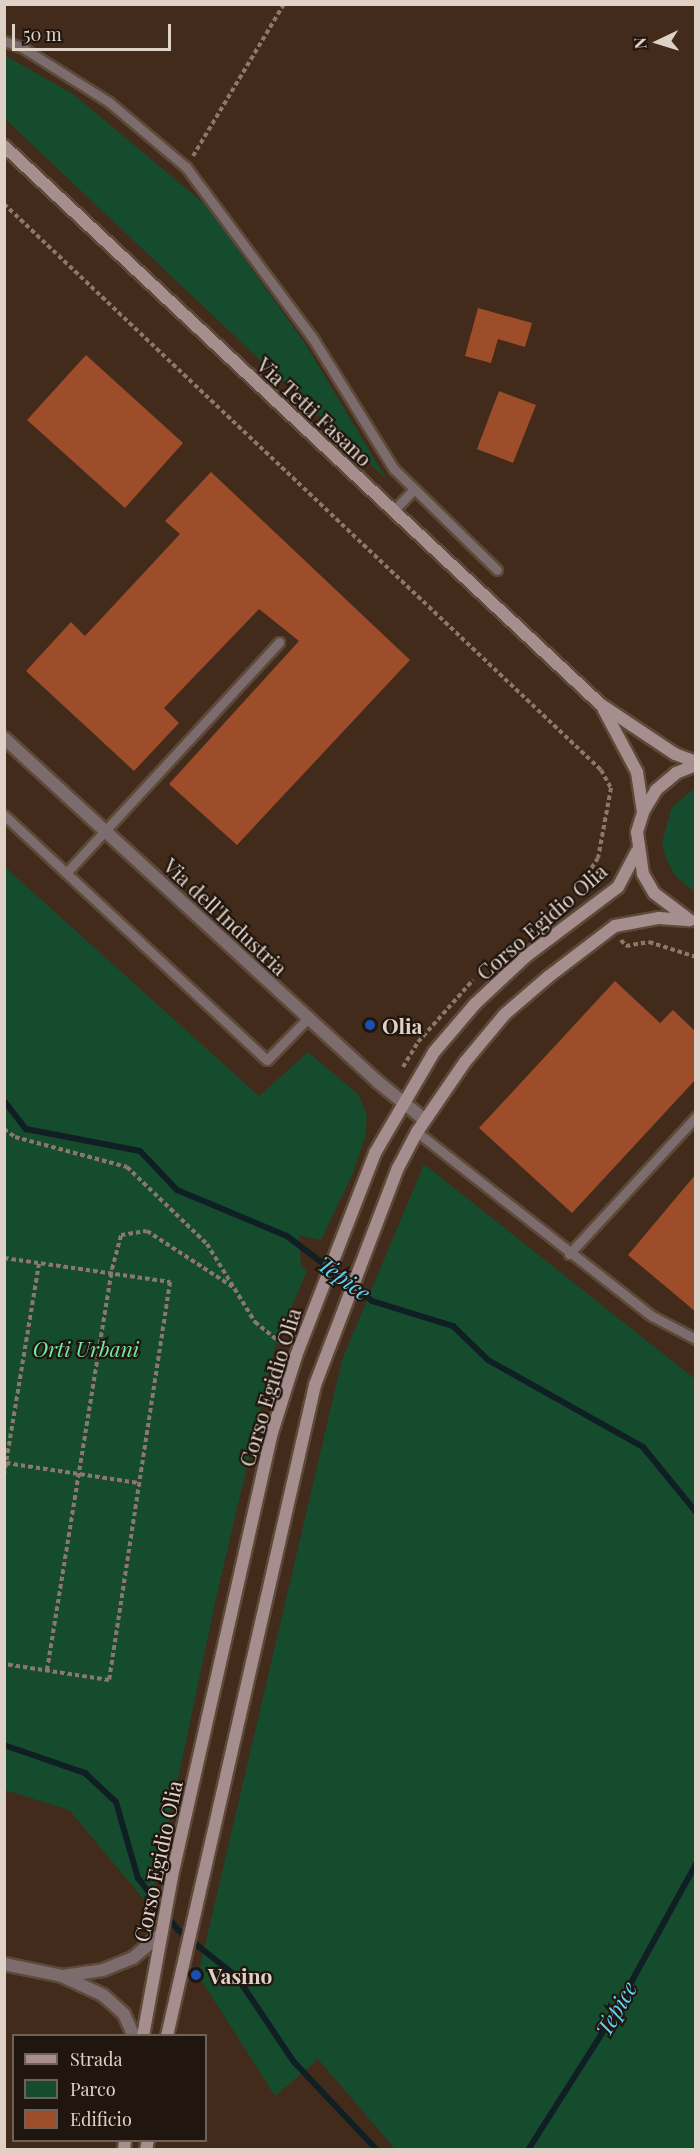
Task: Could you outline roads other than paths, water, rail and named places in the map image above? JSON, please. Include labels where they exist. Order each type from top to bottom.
[{"type":"street","name":"Via Tetti Fasano","points":[[4,146],[600,704],[675,754],[696,763]]},
{"type":"street","name":"Via Tetti Fasano","points":[[600,704],[637,771],[643,812]]},
{"type":"street","name":"Via dell'Industria","points":[[4,738],[308,1018],[403,1104],[425,1120]]},
{"type":"street","points":[[693,920],[670,909],[654,893],[638,852],[643,812],[656,790],[676,773],[696,763]]},
{"type":"street","name":"Corso Egidio Olia","points":[[143,2034],[172,1876],[271,1436],[296,1356],[322,1285],[375,1153],[435,1052],[475,1004],[525,957],[618,887],[638,852]]},
{"type":"street","name":"Corso Egidio Olia","points":[[167,2034],[296,1458],[315,1385],[396,1173],[425,1120],[505,1014],[587,946],[615,926],[659,918],[693,920]]},
{"type":"street","points":[[62,1976],[103,1970],[133,1958],[161,1934]]},
{"type":"street","points":[[4,1964],[62,1976],[103,1995],[124,2014],[133,2034]]},
{"type":"lane","points":[[4,41],[23,48],[110,102],[186,167],[312,337],[394,469],[497,570]]},
{"type":"lane","points":[[394,510],[414,489]]},
{"type":"lane","points":[[67,872],[279,642]]},
{"type":"lane","points":[[4,815],[267,1060],[308,1018]]},
{"type":"lane","points":[[569,1254],[696,1116]]},
{"type":"lane","points":[[417,1132],[569,1254],[652,1316],[696,1340]]},
{"type":"waterway","name":"Tepice","points":[[4,1101],[26,1129],[140,1151],[177,1190],[287,1236],[372,1301],[453,1326],[488,1360],[643,1447],[696,1512]]},
{"type":"waterway","points":[[4,1745],[85,1773],[116,1802],[138,1878],[178,1930],[237,1977],[294,2062],[377,2150]]},
{"type":"waterway","name":"Tepice","points":[[528,2150],[610,2021],[696,1864]]},
{"type":"place","name":"Olia","points":[[370,1025]]},
{"type":"place","name":"Vasino","points":[[196,1975]]},
{"type":"park label","name":"Orti Urbani","points":[[86,1348]]}]
